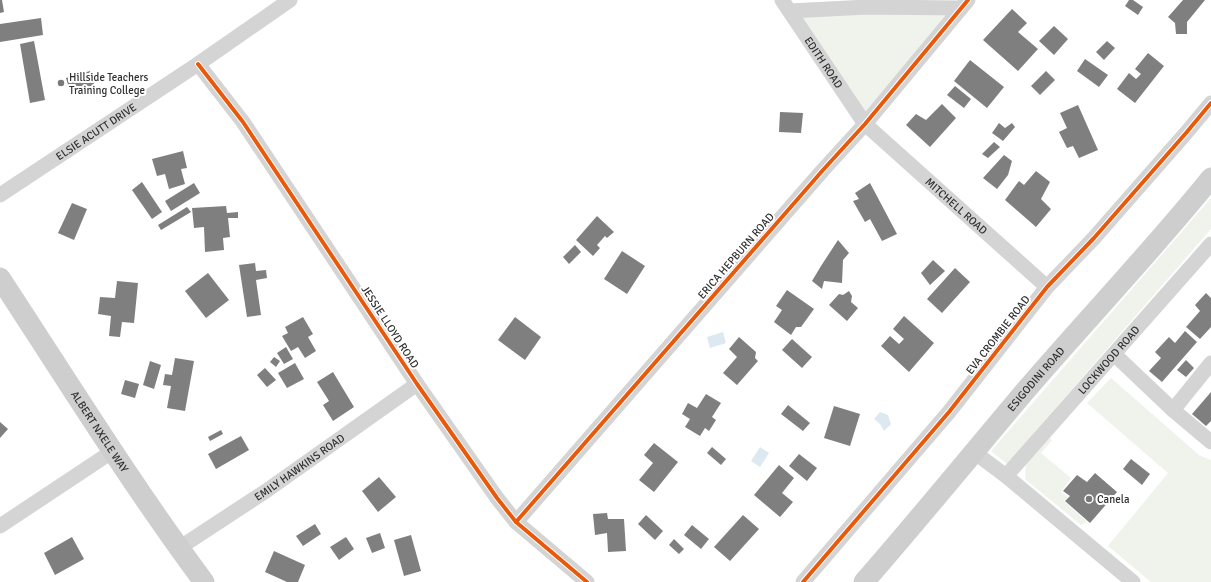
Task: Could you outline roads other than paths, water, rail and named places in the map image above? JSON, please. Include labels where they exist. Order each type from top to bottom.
[{"type":"main road","name":"ESIGODINI ROAD","points":[[864,582],[1090,316],[1178,219],[1211,178]]},
{"type":"main road","name":"ALBERT NXELE WAY","points":[[0,278],[113,451],[204,582]]},
{"type":"street","name":"ELSIE ACUTT DRIVE","points":[[0,195],[198,64],[290,0]]},
{"type":"street","points":[[786,6],[866,7],[964,4]]},
{"type":"street","name":"ERICA HEPBURN ROAD","points":[[516,522],[865,124],[964,4]]},
{"type":"street","name":"EDITH ROAD","points":[[786,6],[865,124]]},
{"type":"street","name":"JESSIE LLOYD ROAD","points":[[198,64],[243,122],[417,384],[497,498],[516,522],[587,582]]},
{"type":"street","name":"EVA CROMBIE ROAD","points":[[803,582],[949,412],[1047,287],[1094,238],[1211,103]]},
{"type":"street","name":"MITCHELL ROAD","points":[[865,124],[1047,287]]},
{"type":"street","name":"LOCKWOOD ROAD","points":[[1006,476],[1211,244]]},
{"type":"street","points":[[1114,354],[1173,410],[1211,442]]},
{"type":"street","points":[[1173,410],[1211,363]]},
{"type":"street","name":"EMILY HAWKINS ROAD","points":[[179,548],[266,491],[417,384]]},
{"type":"street","points":[[0,526],[113,451]]},
{"type":"street","points":[[974,452],[1006,476],[1133,582]]},
{"type":"place","name":"Hillside Teachers Training College","points":[[61,83]]},
{"type":"place","name":"Canela","points":[[1089,499]]}]
